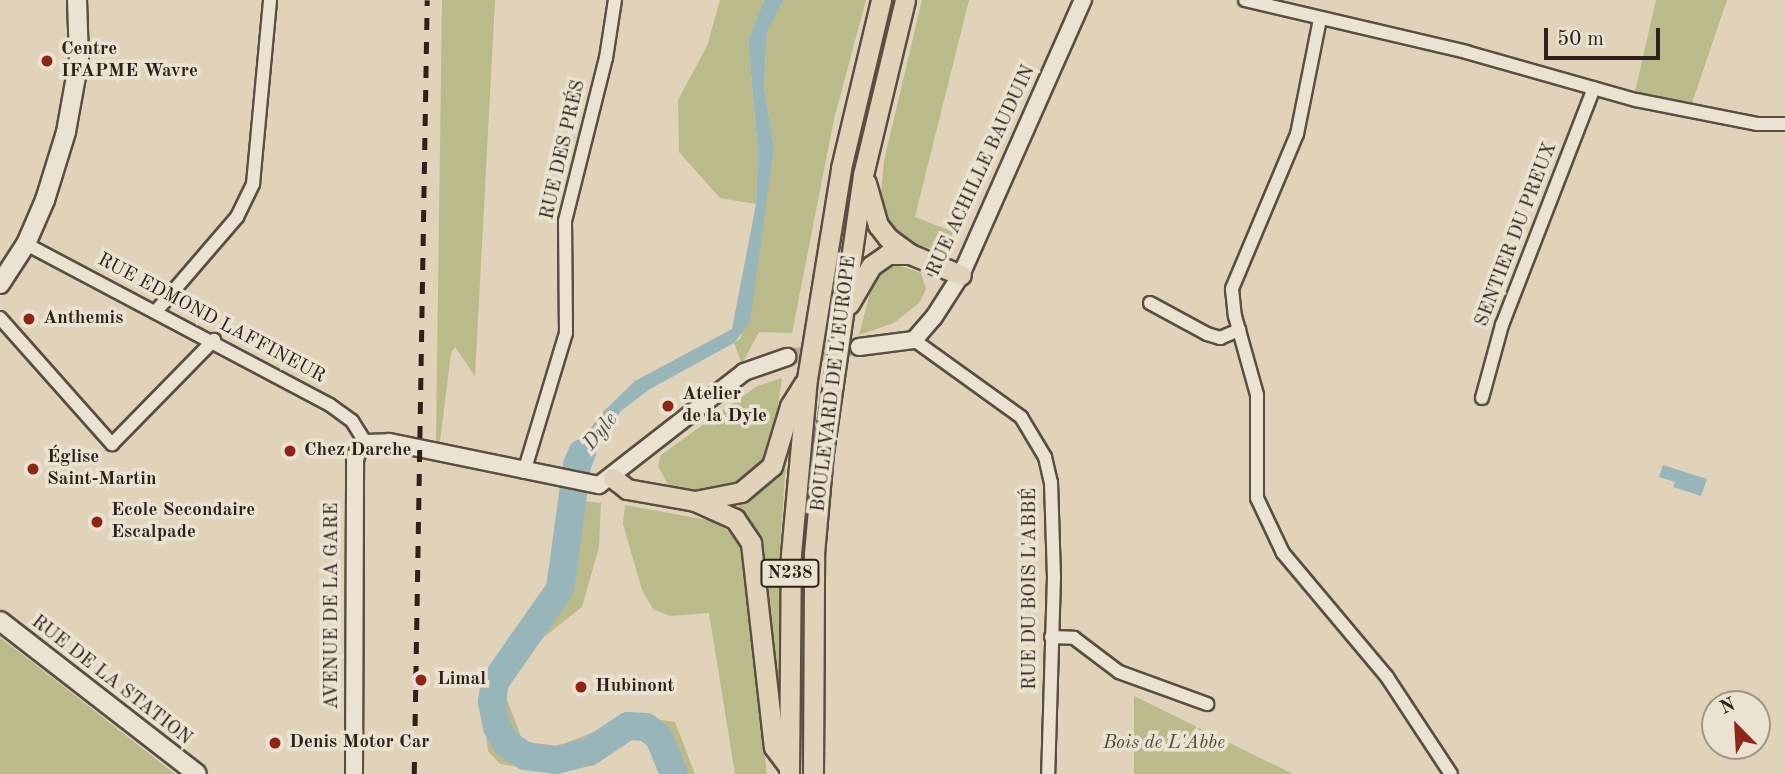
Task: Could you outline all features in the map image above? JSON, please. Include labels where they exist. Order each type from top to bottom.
[{"type":"highway","name":"BOULEVARD DE L'EUROPE","points":[[789,771],[791,554],[807,379],[841,168],[881,0]]},
{"type":"highway","name":"BOULEVARD DE L'EUROPE","points":[[813,774],[814,554],[840,323],[863,175],[905,0]]},
{"type":"highway","points":[[863,175],[878,225],[910,254],[961,275]]},
{"type":"highway","points":[[840,323],[871,266],[888,254],[910,254]]},
{"type":"highway","points":[[613,478],[627,489],[695,501],[720,500],[759,481],[772,466],[790,406],[807,379]]},
{"type":"highway","points":[[695,501],[735,519],[751,544],[774,747],[789,771]]},
{"type":"main road","points":[[0,284],[26,244],[45,200],[74,95],[79,60],[77,0]]},
{"type":"main road","name":"RUE DE LA STATION","points":[[0,621],[197,774]]},
{"type":"street","points":[[157,310],[237,216],[253,184],[270,0]]},
{"type":"street","name":"RUE DES PRÉS","points":[[524,472],[566,333],[565,221],[606,58],[615,0]]},
{"type":"street","name":"RUE ACHILLE BAUDUIN","points":[[914,340],[961,275],[1083,0]]},
{"type":"street","points":[[1245,0],[1466,52],[1594,89],[1757,124],[1785,124]]},
{"type":"street","points":[[1320,19],[1297,134],[1236,271],[1233,306],[1257,395],[1255,482],[1268,529],[1387,677],[1448,773]]},
{"type":"street","name":"SENTIER DU PREUX","points":[[1482,398],[1502,325],[1594,89]]},
{"type":"street","name":"RUE EDMOND LAFFINEUR","points":[[26,244],[214,340],[330,405],[352,421],[366,443]]},
{"type":"street","points":[[1150,303],[1207,334],[1220,338],[1239,330]]},
{"type":"street","points":[[0,318],[112,444],[214,340]]},
{"type":"street","points":[[859,347],[914,340]]},
{"type":"street","name":"RUE DU BOIS L'ABBÉ","points":[[914,340],[1011,409],[1042,449],[1051,482],[1048,774]]},
{"type":"street","points":[[366,443],[389,442],[582,485],[599,485],[613,478],[744,372],[787,357]]},
{"type":"street","name":"AVENUE DE LA GARE","points":[[354,774],[355,459],[366,443]]},
{"type":"street","points":[[1051,637],[1074,638],[1119,673],[1207,704]]},
{"type":"green space","points":[[442,0],[495,0],[475,376],[455,347],[451,353],[440,442],[436,441]]},
{"type":"green space","points":[[720,0],[764,0],[748,40],[758,152],[756,204],[720,198],[679,152],[678,100],[707,46]]},
{"type":"green space","points":[[784,0],[866,0],[834,119],[792,333],[759,332],[742,364],[734,343],[741,338],[774,147],[764,86],[767,30]]},
{"type":"green space","points":[[922,0],[969,0],[915,217],[956,233],[947,252],[905,242],[885,221],[880,204],[884,161]]},
{"type":"green space","points":[[1656,0],[1727,0],[1692,103],[1635,92]]},
{"type":"green space","points":[[895,264],[921,273],[926,289],[920,302],[894,323],[859,335],[872,285],[882,271]]},
{"type":"green space","points":[[782,378],[773,440],[757,474],[716,495],[675,489],[667,483],[658,466],[661,455],[757,386]]},
{"type":"green space","points":[[786,461],[779,562],[779,676],[772,676],[738,513],[739,503],[759,490]]},
{"type":"green space","points":[[559,498],[601,503],[599,547],[582,607],[519,657],[504,691],[521,737],[532,751],[550,749],[636,716],[675,722],[695,774],[686,774],[680,761],[665,761],[667,774],[640,736],[547,771],[500,764],[488,751],[482,702],[489,679],[545,596]]},
{"type":"green space","points":[[625,505],[713,521],[728,531],[742,549],[767,774],[735,774],[709,613],[670,616],[653,609],[642,590],[623,524]]},
{"type":"green space","points":[[0,638],[31,661],[175,774],[0,774]]},
{"type":"green space","name":"Bois de L'Abbe","points":[[1134,696],[1293,774],[1134,774]]},
{"type":"water","points":[[764,0],[784,0],[767,31],[764,86],[774,147],[750,322],[734,343],[650,389],[621,411],[586,456],[581,473],[570,471],[579,444],[602,413],[635,381],[732,329],[756,204],[758,152],[748,40]]},
{"type":"water","points":[[1663,465],[1707,479],[1701,496],[1673,487],[1675,482],[1659,477]]},
{"type":"waterway","name":"Dyle","points":[[582,453],[577,465],[560,589],[495,682],[492,702],[497,727],[506,743],[525,756],[556,760],[589,752],[628,726],[646,727],[659,737],[674,774]]},
{"type":"tunnel","points":[[787,357],[859,347]]},
{"type":"railway","points":[[414,774],[427,0]]},
{"type":"place","name":"Centre IFAPME Wavre","points":[[47,61]]},
{"type":"place","name":"Anthemis","points":[[29,319]]},
{"type":"place","name":"Atelier de la Dyle","points":[[668,406]]},
{"type":"place","name":"Chez Darche","points":[[290,451]]},
{"type":"place","name":"Église Saint-Martin","points":[[33,469]]},
{"type":"place","name":"Ecole Secondaire Escalpade","points":[[97,522]]},
{"type":"place","name":"Limal","points":[[421,680]]},
{"type":"place","name":"Hubinont","points":[[581,687]]},
{"type":"place","name":"Denis Motor Car","points":[[275,743]]}]
